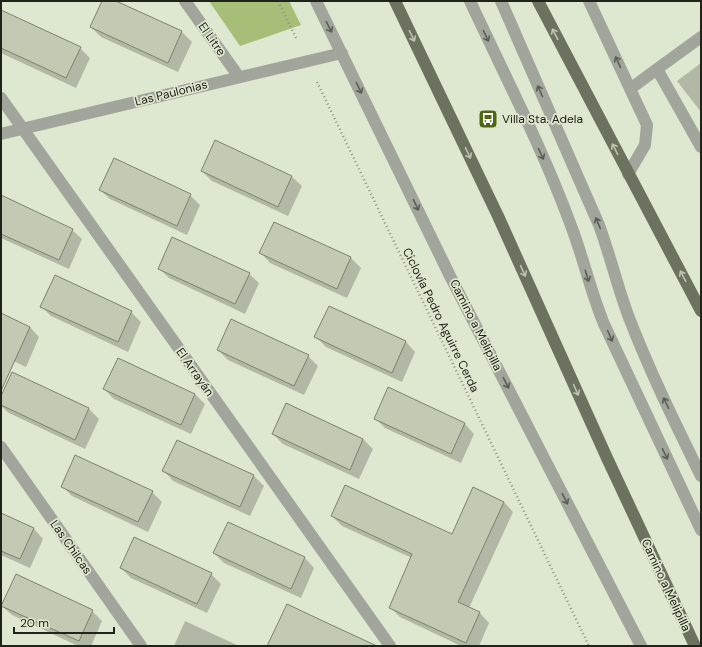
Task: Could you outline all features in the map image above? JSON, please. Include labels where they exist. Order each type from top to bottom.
[{"type":"main road","name":"Camino a Melipilla","points":[[395,1],[496,211],[607,458],[695,646]]},
{"type":"main road","points":[[538,1],[701,311]]},
{"type":"street","name":"El Litre","points":[[185,1],[239,77]]},
{"type":"street","name":"Camino a Melipilla","points":[[316,1],[450,276],[641,646]]},
{"type":"street","points":[[470,1],[551,175],[570,223],[594,300],[604,324],[701,530]]},
{"type":"street","points":[[501,1],[599,225],[612,260],[628,313],[656,383],[701,476]]},
{"type":"street","points":[[589,1],[647,124],[645,145],[628,174]]},
{"type":"street","points":[[630,89],[701,37]]},
{"type":"street","name":"Las Paulonias","points":[[1,134],[342,53]]},
{"type":"street","points":[[657,69],[701,147]]},
{"type":"street","name":"El Arrayán","points":[[1,98],[390,646]]},
{"type":"street","name":"Las Chilcas","points":[[1,447],[141,646]]},
{"type":"path","name":"Ciclovía Pedro Aguirre Cerda","points":[[278,1],[588,646]]},
{"type":"green space","points":[[209,1],[289,1],[301,25],[240,46]]},
{"type":"building","points":[[102,1],[116,1],[182,31],[168,63],[90,27]]},
{"type":"building","points":[[1,10],[81,47],[66,78],[1,48]]},
{"type":"building","points":[[215,140],[292,176],[278,207],[201,171]]},
{"type":"building","points":[[114,158],[191,194],[177,226],[99,190]]},
{"type":"building","points":[[1,195],[73,229],[59,260],[1,234]]},
{"type":"building","points":[[274,222],[351,257],[337,289],[259,253]]},
{"type":"building","points":[[172,237],[250,273],[235,304],[158,269]]},
{"type":"building","points":[[55,275],[132,311],[118,342],[40,307]]},
{"type":"building","points":[[329,306],[406,341],[392,373],[314,337]]},
{"type":"building","points":[[1,313],[30,327],[1,391]]},
{"type":"building","points":[[231,319],[309,355],[294,386],[217,350]]},
{"type":"building","points":[[118,358],[195,394],[181,425],[103,389]]},
{"type":"building","points":[[12,372],[89,408],[75,440],[1,405],[1,396]]},
{"type":"building","points":[[388,387],[465,423],[451,454],[374,419]]},
{"type":"building","points":[[286,403],[363,439],[350,470],[272,434]]},
{"type":"building","points":[[177,440],[254,475],[240,507],[162,471]]},
{"type":"building","points":[[75,455],[153,491],[138,522],[61,487]]},
{"type":"building","points":[[345,485],[452,534],[473,487],[504,502],[458,602],[480,612],[466,643],[389,608],[412,554],[331,516]]},
{"type":"building","points":[[1,513],[34,528],[20,559],[1,551]]},
{"type":"building","points":[[228,522],[305,557],[291,589],[213,553]]},
{"type":"building","points":[[134,537],[212,573],[197,604],[120,568]]},
{"type":"building","points":[[16,574],[93,610],[79,641],[1,606]]},
{"type":"building","points":[[287,604],[325,622],[377,646],[267,646]]},
{"type":"place","name":"Villa Sta. Adela","points":[[488,119]]}]
